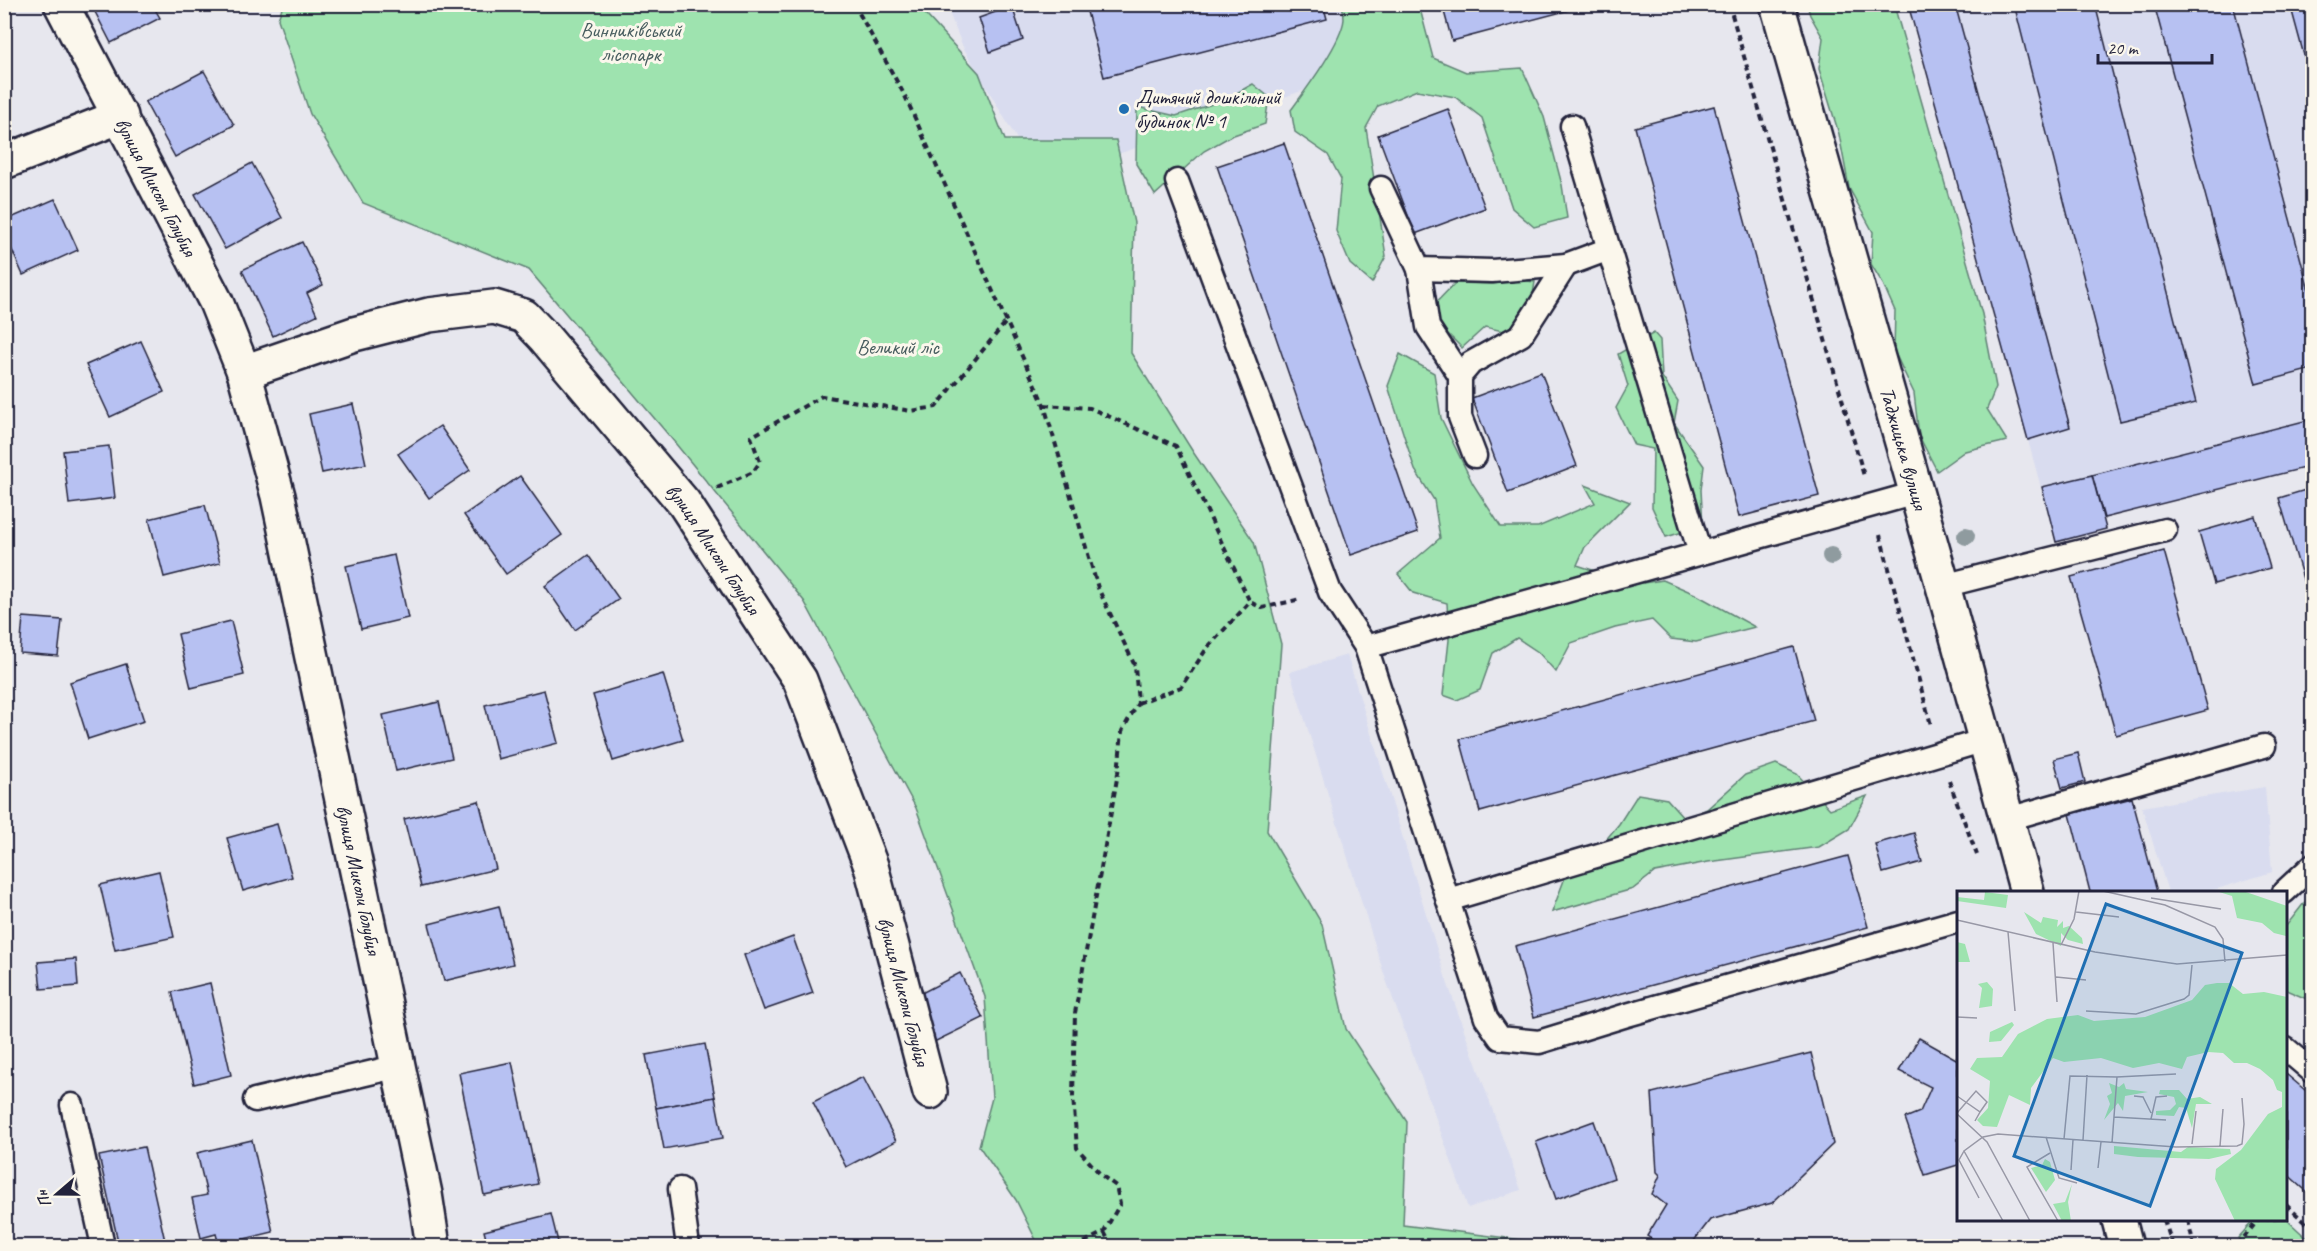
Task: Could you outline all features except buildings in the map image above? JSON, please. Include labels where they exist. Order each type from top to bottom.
[{"type":"street","name":"вулиця Миколи Голубця","points":[[61,4],[216,302],[244,372],[278,496],[399,1066],[433,1246]]},
{"type":"street","name":"Таджицька вулиця","points":[[1777,4],[1943,586],[2027,891]]},
{"type":"street","points":[[4,162],[120,116]]},
{"type":"street","name":"вулиця Миколи Голубця","points":[[244,372],[354,334],[429,315],[494,307],[524,316],[684,503],[800,680],[871,866],[930,1092]]},
{"type":"street","points":[[2119,1221],[2126,1246]]},
{"type":"lane","points":[[1572,126],[1700,553]]},
{"type":"lane","points":[[1177,181],[1330,592],[1366,647],[1486,1018],[1500,1038],[1539,1042],[1957,922]]},
{"type":"lane","points":[[1381,188],[1419,269],[1428,327],[1460,376],[1460,417],[1475,456]]},
{"type":"lane","points":[[1419,269],[1492,271],[1566,265],[1609,249]]},
{"type":"lane","points":[[1460,376],[1470,363],[1521,334],[1566,265]]},
{"type":"lane","points":[[1366,647],[1916,493]]},
{"type":"lane","points":[[1943,586],[2165,530]]},
{"type":"lane","points":[[1448,900],[1985,740]]},
{"type":"lane","points":[[2008,819],[2264,746]]},
{"type":"lane","points":[[2285,891],[2313,866]]},
{"type":"lane","points":[[2287,1050],[2313,1071]]},
{"type":"lane","points":[[255,1100],[399,1066]]},
{"type":"lane","points":[[72,1105],[103,1246]]},
{"type":"lane","points":[[680,1188],[688,1246]]},
{"type":"path","points":[[854,4],[905,96],[1044,405],[1098,588],[1135,666],[1138,703],[1122,731],[1118,773],[1075,1013],[1073,1096],[1077,1148],[1101,1175],[1116,1186],[1120,1204],[1104,1232],[1077,1246]]},
{"type":"path","points":[[1728,4],[1872,505],[1938,754],[1978,860]]},
{"type":"path","points":[[753,472],[760,462],[751,437],[822,396],[911,411],[936,407],[1006,322]]},
{"type":"path","points":[[1044,405],[1090,408],[1176,446],[1250,602],[1263,608],[1330,592]]},
{"type":"path","points":[[1138,703],[1181,687],[1207,648],[1250,602]]},
{"type":"path","points":[[2287,1206],[2313,1228]]},
{"type":"path","points":[[2164,1221],[2173,1246]]},
{"type":"path","points":[[2188,1221],[2194,1246]]},
{"type":"path","points":[[2237,1246],[2257,1221]]},
{"type":"path","points":[[1104,1232],[1112,1246]]},
{"type":"shaded area","name":"Дитячий дошкільний будинок № 1","points":[[946,5],[1392,5],[1392,60],[1054,176],[1028,158],[963,47]]},
{"type":"shaded area","points":[[1908,5],[2312,5],[2312,462],[2104,518],[2056,542]]},
{"type":"shaded area","points":[[1347,655],[1446,979],[1521,1190],[1468,1208],[1384,974],[1290,672]]},
{"type":"shaded area","points":[[2265,787],[2272,872],[2210,891],[2168,891],[2142,807]]},
{"type":"green space","name":"Великий ліс","points":[[283,5],[917,5],[979,73],[1005,140],[1116,140],[1134,223],[1131,353],[1193,452],[1254,542],[1281,644],[1267,831],[1322,924],[1346,1029],[1407,1122],[1403,1225],[1571,1246],[1039,1246],[1016,1200],[979,1146],[992,1098],[985,997],[916,808],[804,601],[671,438],[529,270],[363,203],[310,114],[278,19]]},
{"type":"green space","points":[[1342,5],[1419,5],[1433,58],[1466,72],[1522,68],[1544,117],[1562,185],[1567,218],[1534,227],[1512,208],[1482,118],[1455,97],[1417,90],[1378,106],[1366,128],[1386,256],[1372,283],[1350,264],[1336,231],[1341,179],[1328,155],[1295,132],[1291,110],[1337,40],[1344,19]]},
{"type":"green space","points":[[1807,5],[1894,5],[1982,314],[1996,387],[1987,409],[2007,441],[1965,451],[1937,471],[1919,436],[1914,393],[1894,351],[1895,311],[1871,264],[1873,232],[1849,188],[1839,134],[1819,69],[1823,38]]},
{"type":"green space","points":[[1253,84],[1269,97],[1265,124],[1231,136],[1204,151],[1155,195],[1136,164],[1137,107],[1176,116],[1224,100]]},
{"type":"green space","points":[[1519,280],[1535,282],[1528,324],[1521,335],[1485,327],[1462,348],[1424,315],[1455,283],[1493,284]]},
{"type":"green space","points":[[1654,333],[1660,340],[1662,377],[1678,401],[1674,423],[1704,466],[1701,490],[1703,526],[1666,537],[1652,507],[1653,449],[1634,445],[1616,408],[1628,386],[1618,354]]},
{"type":"green space","points":[[1400,354],[1434,373],[1441,418],[1473,484],[1501,527],[1538,527],[1595,503],[1585,485],[1630,502],[1585,547],[1577,565],[1636,584],[1663,580],[1695,594],[1755,627],[1696,642],[1671,639],[1652,620],[1615,628],[1571,643],[1556,672],[1538,652],[1517,638],[1493,653],[1480,690],[1457,700],[1443,695],[1449,640],[1447,603],[1413,593],[1398,574],[1440,538],[1434,500],[1415,470],[1388,386]]},
{"type":"green space","points":[[1776,764],[1797,774],[1830,809],[1867,796],[1849,829],[1819,847],[1708,862],[1655,872],[1633,889],[1552,912],[1566,875],[1599,848],[1619,824],[1638,794],[1667,799],[1685,819],[1707,809],[1745,775]]},
{"type":"green space","points":[[2312,896],[2312,1018],[2307,999],[2287,990],[2287,925]]},
{"type":"green space","points":[[2287,1220],[2312,1243],[2312,1246],[2245,1246],[2238,1238],[2253,1221]]},
{"type":"place","name":"Дитячий дошкільний будинок № 1","points":[[1124,109]]},
{"type":"park label","name":"Винниківський лісопарк","points":[[631,42]]}]
